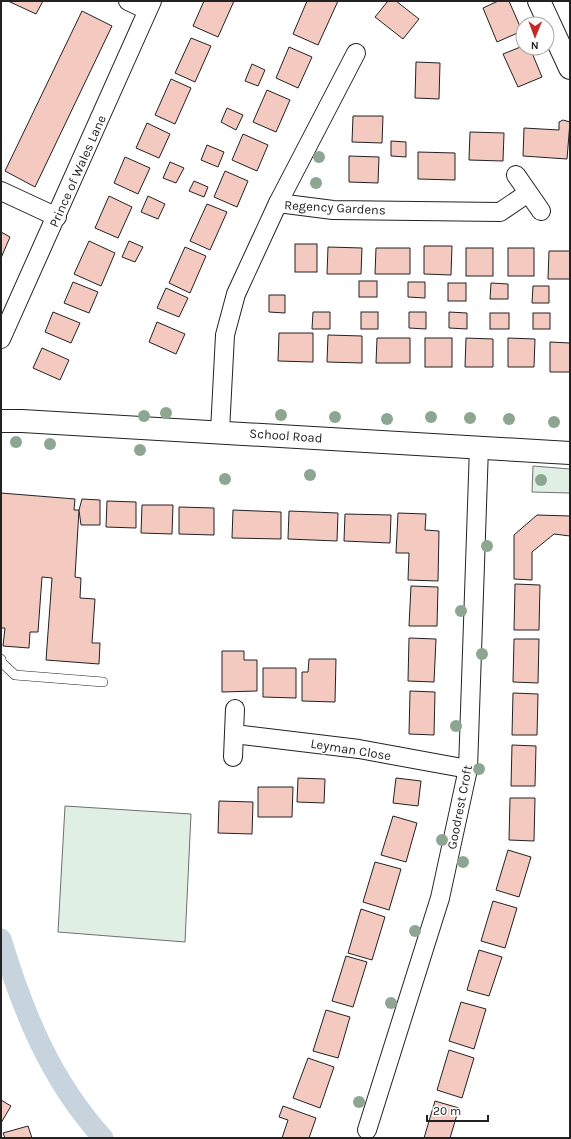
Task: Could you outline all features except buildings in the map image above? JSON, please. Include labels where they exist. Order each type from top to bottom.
[{"type":"street","points":[[128,1],[150,6]]},
{"type":"street","points":[[539,1],[570,68]]},
{"type":"street","name":"Prince of Wales Lane","points":[[1,339],[57,217],[150,6]]},
{"type":"street","points":[[278,203],[356,53]]},
{"type":"street","points":[[516,175],[541,212]]},
{"type":"street","points":[[1,191],[57,217]]},
{"type":"street","name":"Regency Gardens","points":[[220,431],[225,335],[236,294],[278,203],[333,210],[500,212],[528,193]]},
{"type":"street","name":"School Road","points":[[1,422],[22,420],[570,453]]},
{"type":"street","name":"Goodrest Croft","points":[[367,1130],[440,898],[468,770],[479,448]]},
{"type":"street","points":[[233,757],[235,709]]},
{"type":"street","name":"Leyman Close","points":[[234,734],[359,749],[468,770]]},
{"type":"lane","points":[[1,659],[2,663],[15,675],[103,682]]},
{"type":"green space","points":[[533,466],[570,469],[570,493],[532,492]]},
{"type":"green space","points":[[65,806],[191,814],[185,942],[58,932]]},
{"type":"waterway","points":[[1,939],[19,993],[41,1044],[68,1093],[103,1138]]}]
